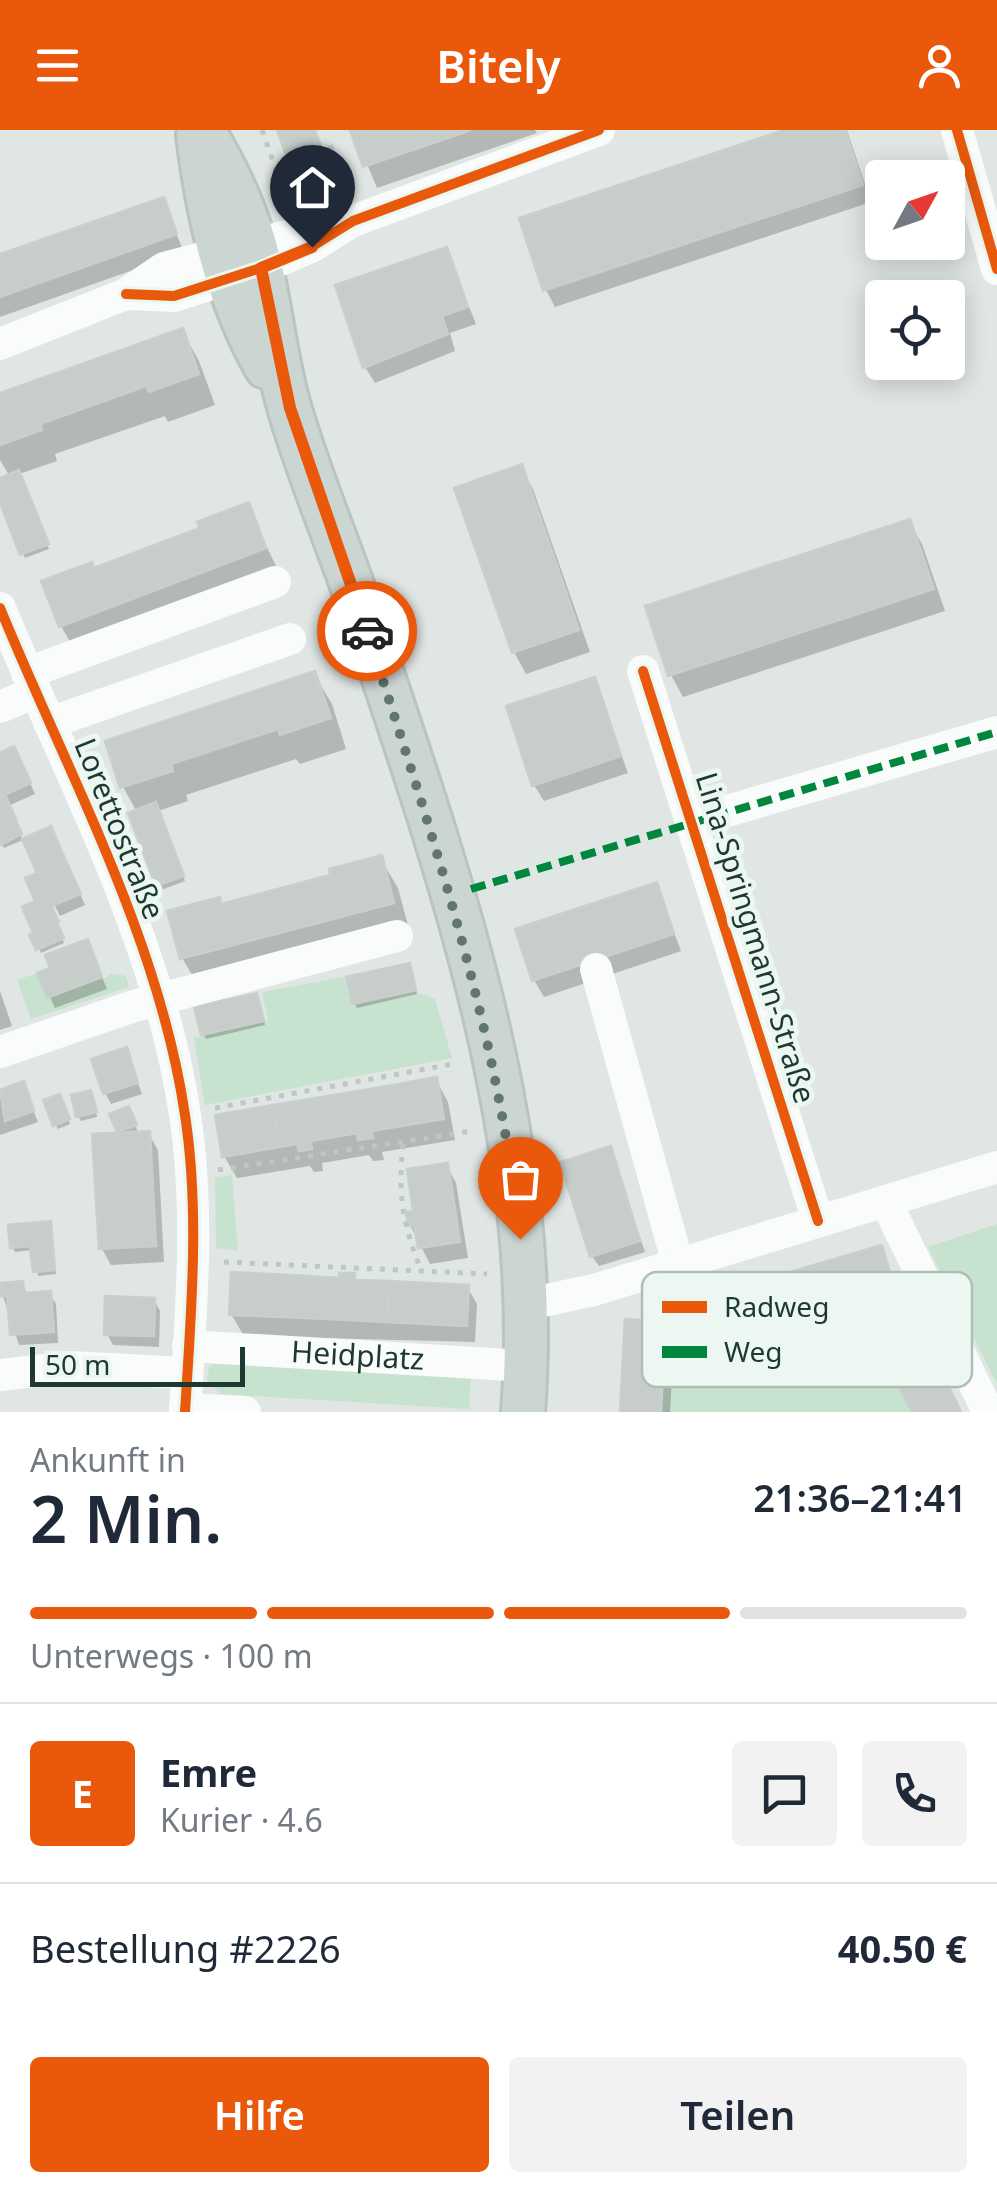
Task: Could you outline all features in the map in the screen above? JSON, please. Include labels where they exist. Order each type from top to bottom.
[{"type":"main road","points":[[200,130],[205,194],[249,250],[290,408],[451,889],[496,1071],[528,1304],[523,1412]]},
{"type":"street","points":[[0,344],[126,294],[164,268],[249,250],[312,247],[353,221],[599,130]]},
{"type":"street","points":[[957,130],[997,269]]},
{"type":"street","points":[[0,708],[31,683],[274,582]]},
{"type":"street","name":"Lorettostraße","points":[[0,608],[128,912],[158,1000],[185,1114],[192,1261],[185,1410]]},
{"type":"street","points":[[49,724],[290,639]]},
{"type":"street","name":"Lina-Springmann-Straße","points":[[643,670],[818,1221]]},
{"type":"street","name":"Lina-Springmann-Straße","points":[[693,821],[997,732]]},
{"type":"street","points":[[0,1052],[158,1000],[397,936]]},
{"type":"street","points":[[596,969],[678,1264]]},
{"type":"street","points":[[652,1272],[997,1167]]},
{"type":"street","points":[[886,1202],[920,1272]]},
{"type":"street","points":[[528,1304],[566,1298],[642,1275]]},
{"type":"street","name":"Heidplatz","points":[[0,1374],[187,1360],[526,1366]]},
{"type":"street","points":[[972,1379],[988,1412]]},
{"type":"street","points":[[185,1410],[245,1412]]},
{"type":"path","points":[[249,250],[285,195],[262,130]]},
{"type":"path","points":[[185,1114],[458,1063]]},
{"type":"path","points":[[190,1173],[472,1131]]},
{"type":"path","points":[[404,1144],[399,1194],[403,1224],[421,1270]]},
{"type":"path","points":[[192,1261],[495,1274]]},
{"type":"green space","points":[[37,973],[47,998],[110,973],[126,976],[129,987],[31,1019],[17,980]]},
{"type":"green space","points":[[344,977],[351,1006],[416,992],[435,999],[452,1058],[205,1105],[194,1038],[268,1021],[262,992]]},
{"type":"green space","points":[[232,1175],[238,1251],[216,1248],[215,1178]]},
{"type":"green space","points":[[997,1224],[997,1384],[972,1334],[972,1272],[941,1272],[928,1247]]},
{"type":"green space","points":[[217,1361],[471,1374],[469,1409],[220,1394],[207,1379],[209,1368]]},
{"type":"green space","points":[[662,1387],[900,1387],[912,1412],[661,1412]]},
{"type":"building","points":[[277,130],[315,130],[322,150],[332,146],[340,171],[297,186]]},
{"type":"building","points":[[350,130],[471,130],[363,167]]},
{"type":"building","points":[[784,130],[845,130],[863,185],[543,291],[519,218]]},
{"type":"building","points":[[164,197],[177,234],[0,297],[0,254]]},
{"type":"building","points":[[447,247],[468,307],[442,316],[448,334],[363,368],[335,285]]},
{"type":"building","points":[[183,328],[199,374],[149,392],[146,386],[40,424],[42,430],[0,445],[0,393]]},
{"type":"building","points":[[522,464],[579,630],[512,653],[454,488]]},
{"type":"building","points":[[19,470],[49,544],[20,555],[0,503],[0,478]]},
{"type":"building","points":[[249,502],[266,548],[59,627],[41,581],[92,562],[94,568],[200,528],[197,522]]},
{"type":"building","points":[[910,519],[934,589],[668,676],[645,606]]},
{"type":"building","points":[[315,671],[331,718],[280,735],[278,729],[171,764],[173,771],[120,788],[105,741]]},
{"type":"building","points":[[595,677],[621,756],[532,786],[506,706]]},
{"type":"building","points":[[14,746],[31,783],[0,797],[0,753]]},
{"type":"building","points":[[5,794],[16,819],[0,826],[0,797]]},
{"type":"building","points":[[156,802],[184,876],[156,886],[128,813]]},
{"type":"building","points":[[15,819],[22,834],[0,845],[0,826]]},
{"type":"building","points":[[51,826],[66,861],[37,873],[22,839]]},
{"type":"building","points":[[382,855],[394,903],[180,959],[167,911],[220,897],[221,904],[330,875],[329,869]]},
{"type":"building","points":[[66,861],[81,894],[52,906],[47,896],[35,901],[25,878]]},
{"type":"building","points":[[657,882],[674,934],[532,981],[515,929]]},
{"type":"building","points":[[47,896],[59,922],[33,933],[22,907]]},
{"type":"building","points":[[57,923],[64,938],[36,950],[29,935]]},
{"type":"building","points":[[88,939],[102,977],[47,998],[37,973],[50,968],[45,955]]},
{"type":"building","points":[[410,963],[416,990],[352,1004],[346,977]]},
{"type":"building","points":[[257,993],[264,1021],[201,1035],[194,1007]]},
{"type":"building","points":[[127,1047],[138,1083],[103,1094],[91,1059]]},
{"type":"building","points":[[437,1077],[444,1119],[389,1128],[382,1087]]},
{"type":"building","points":[[24,1081],[34,1111],[5,1121],[0,1090]]},
{"type":"building","points":[[382,1087],[389,1128],[372,1131],[373,1138],[358,1140],[357,1133],[335,1137],[328,1096]]},
{"type":"building","points":[[91,1090],[97,1112],[76,1117],[71,1095]]},
{"type":"building","points":[[60,1094],[70,1119],[53,1126],[43,1100]]},
{"type":"building","points":[[328,1096],[335,1137],[311,1141],[312,1149],[299,1151],[297,1144],[280,1147],[273,1105]]},
{"type":"building","points":[[273,1105],[280,1147],[222,1157],[215,1115]]},
{"type":"building","points":[[129,1106],[137,1125],[117,1132],[109,1114]]},
{"type":"building","points":[[150,1131],[156,1246],[99,1249],[92,1134]]},
{"type":"building","points":[[611,1146],[640,1241],[590,1257],[560,1162]]},
{"type":"building","points":[[448,1163],[460,1242],[418,1248],[414,1225],[408,1226],[406,1212],[413,1211],[407,1169]]},
{"type":"building","points":[[51,1221],[55,1270],[33,1272],[30,1246],[10,1248],[8,1225]]},
{"type":"building","points":[[882,1245],[890,1272],[790,1272]]},
{"type":"building","points":[[231,1272],[310,1276],[308,1318],[229,1315]]},
{"type":"building","points":[[339,1273],[355,1273],[355,1280],[389,1281],[387,1322],[308,1318],[310,1276],[339,1278]]},
{"type":"building","points":[[23,1281],[24,1293],[51,1291],[54,1332],[10,1335],[7,1296],[1,1296],[0,1283]]},
{"type":"building","points":[[389,1281],[469,1285],[467,1326],[387,1322]]},
{"type":"building","points":[[105,1296],[155,1298],[154,1336],[104,1335]]},
{"type":"building","points":[[625,1319],[642,1320],[642,1387],[662,1387],[661,1412],[620,1412]]},
{"type":"building","points":[[900,1387],[948,1387],[961,1412],[912,1412]]},
{"type":"marked path","points":[[471,889],[997,732]]},
{"type":"cycle path","points":[[126,294],[174,296],[261,268],[311,247],[353,221],[599,130]]},
{"type":"cycle path","points":[[957,130],[997,269]]},
{"type":"cycle path","points":[[0,608],[133,920],[172,1049],[185,1115],[192,1189],[193,1263],[185,1412]]},
{"type":"cycle path","points":[[643,671],[818,1221]]},
{"type":"way so far","points":[[367,631],[451,889],[496,1071],[520,1239]]},
{"type":"route","points":[[312,247],[261,268],[290,408],[367,631]]}]
